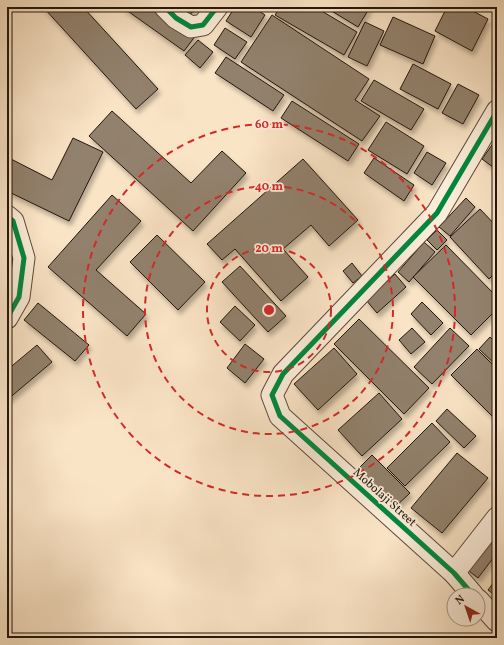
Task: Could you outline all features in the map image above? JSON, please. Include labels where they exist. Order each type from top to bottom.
[{"type":"street","points":[[165,7],[176,18],[191,27],[203,25],[218,7]]},
{"type":"street","name":"Mobolaji Street","points":[[467,587],[454,573],[280,416],[272,395],[283,374],[437,213],[497,112]]},
{"type":"street","points":[[7,216],[13,221],[24,258],[19,297],[7,318]]},
{"type":"street","points":[[454,573],[497,518]]},
{"type":"street","points":[[486,609],[497,621]]},
{"type":"building","points":[[43,7],[83,7],[158,89],[136,109]]},
{"type":"building","points":[[122,7],[157,7],[196,35],[184,51]]},
{"type":"building","points":[[175,7],[197,7],[187,18]]},
{"type":"building","points":[[235,7],[253,7],[265,15],[251,37],[226,21]]},
{"type":"building","points":[[280,7],[315,7],[357,32],[344,55],[275,15]]},
{"type":"building","points":[[325,7],[370,7],[358,27]]},
{"type":"building","points":[[447,7],[465,7],[488,19],[472,51],[435,31]]},
{"type":"building","points":[[272,15],[369,79],[355,100],[380,116],[362,141],[241,62]]},
{"type":"building","points":[[393,17],[435,36],[423,64],[380,45]]},
{"type":"building","points":[[365,22],[384,31],[367,66],[348,57]]},
{"type":"building","points":[[225,28],[247,42],[235,59],[214,45]]},
{"type":"building","points":[[198,40],[213,52],[200,68],[185,55]]},
{"type":"building","points":[[226,57],[284,95],[273,111],[215,73]]},
{"type":"building","points":[[413,64],[451,84],[438,109],[400,89]]},
{"type":"building","points":[[374,80],[424,109],[411,130],[361,101]]},
{"type":"building","points":[[458,84],[479,95],[463,124],[442,113]]},
{"type":"building","points":[[292,101],[359,144],[348,161],[281,118]]},
{"type":"building","points":[[112,111],[191,183],[222,151],[246,173],[193,231],[89,136]]},
{"type":"building","points":[[386,122],[424,146],[407,174],[368,150]]},
{"type":"building","points":[[73,138],[103,152],[69,221],[7,191],[7,157],[52,180]]},
{"type":"building","points":[[497,138],[497,170],[482,159]]},
{"type":"building","points":[[427,152],[446,163],[432,185],[414,173]]},
{"type":"building","points":[[374,158],[414,185],[404,201],[364,173]]},
{"type":"building","points":[[303,159],[358,220],[329,246],[311,225],[283,249],[308,277],[281,301],[235,249],[222,260],[207,244]]},
{"type":"building","points":[[112,195],[141,221],[96,270],[146,314],[127,336],[48,267]]},
{"type":"building","points":[[466,198],[475,207],[450,236],[439,227]]},
{"type":"building","points":[[480,209],[497,227],[497,271],[489,279],[450,237]]},
{"type":"building","points":[[437,230],[447,240],[437,250],[427,240]]},
{"type":"building","points":[[157,235],[205,282],[178,310],[130,262]]},
{"type":"building","points":[[424,242],[435,252],[409,282],[398,272]]},
{"type":"building","points":[[446,245],[497,297],[497,309],[471,335],[413,277]]},
{"type":"building","points":[[352,263],[362,276],[353,283],[343,271]]},
{"type":"building","points":[[240,266],[286,316],[268,332],[222,282]]},
{"type":"building","points":[[395,274],[406,287],[377,313],[366,300]]},
{"type":"building","points":[[422,302],[443,323],[431,335],[411,314]]},
{"type":"building","points":[[38,303],[89,345],[75,361],[24,320]]},
{"type":"building","points":[[235,306],[255,325],[240,341],[220,322]]},
{"type":"building","points":[[359,319],[429,388],[404,414],[334,344]]},
{"type":"building","points":[[412,328],[425,342],[411,354],[399,340]]},
{"type":"building","points":[[450,328],[469,346],[432,384],[414,367]]},
{"type":"building","points":[[490,337],[497,344],[497,366],[479,349]]},
{"type":"building","points":[[245,344],[264,359],[245,383],[227,368]]},
{"type":"building","points":[[37,345],[52,362],[7,400],[7,370]]},
{"type":"building","points":[[334,348],[357,374],[318,410],[294,384]]},
{"type":"building","points":[[477,349],[497,369],[497,421],[451,375]]},
{"type":"building","points":[[379,393],[402,419],[362,456],[338,430]]},
{"type":"building","points":[[447,409],[476,436],[464,448],[436,421]]},
{"type":"building","points":[[432,423],[450,442],[405,486],[387,468]]},
{"type":"building","points":[[457,453],[488,478],[442,533],[411,508]]},
{"type":"building","points":[[372,455],[410,493],[395,507],[357,470]]},
{"type":"building","points":[[497,528],[497,553],[478,578],[465,568]]},
{"type":"building","points":[[497,578],[497,597],[488,590]]},
{"type":"cycle path","points":[[165,7],[176,18],[191,27],[203,25],[217,7]]},
{"type":"cycle path","points":[[466,587],[454,573],[280,416],[272,395],[283,374],[437,213],[497,111]]},
{"type":"cycle path","points":[[7,216],[13,221],[24,258],[19,297],[7,318]]}]
